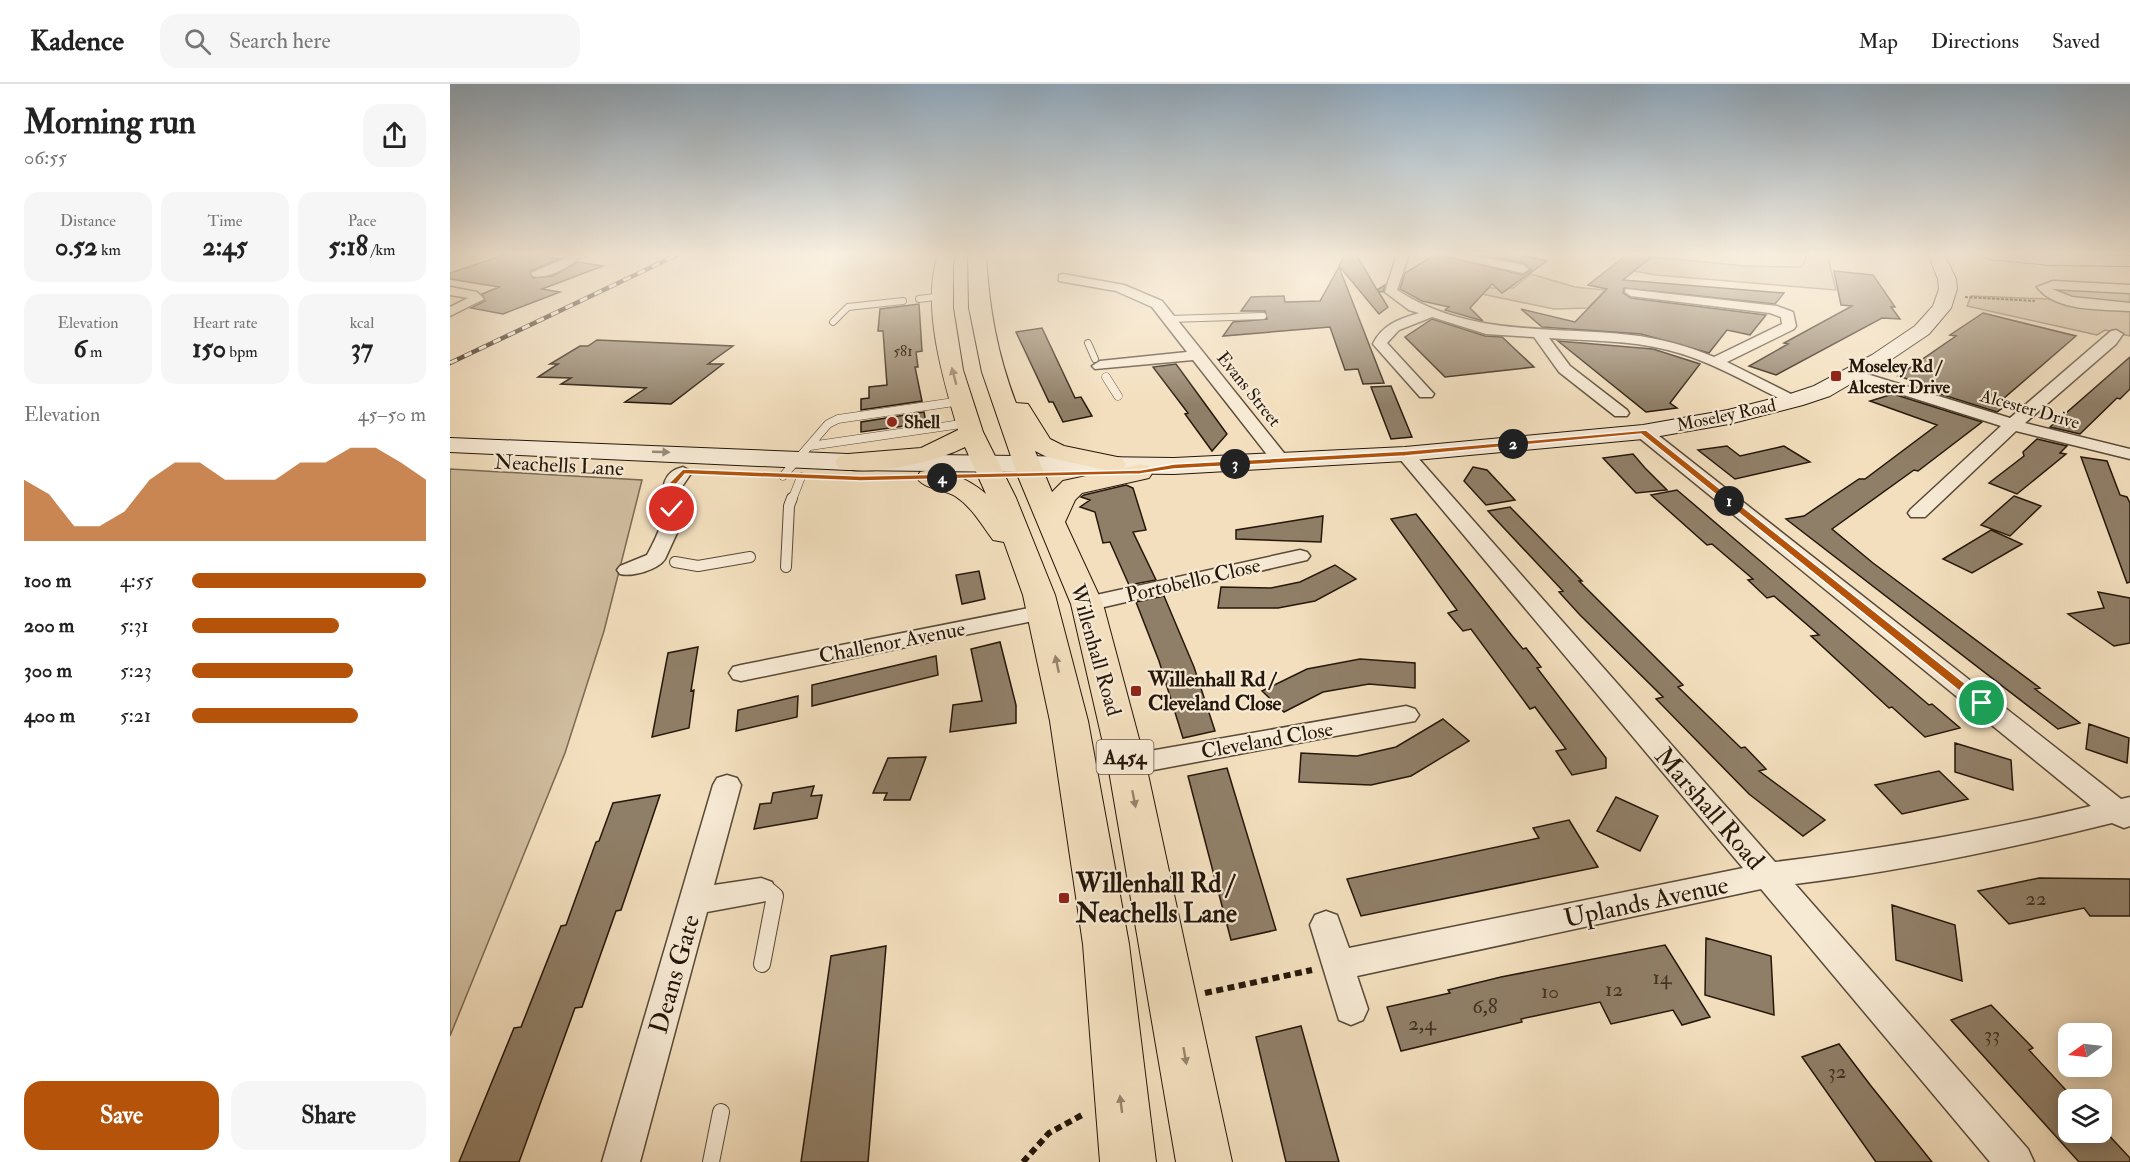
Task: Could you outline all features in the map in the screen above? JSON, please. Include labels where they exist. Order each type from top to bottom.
[{"type":"highway","name":"Willenhall Road","points":[[944,304],[946,336],[961,401],[970,428],[1002,498],[1041,604],[1077,760],[1106,944],[1119,1093],[1128,1162]]},
{"type":"highway","name":"Willenhall Road","points":[[980,304],[993,372],[1028,469],[1087,604],[1127,765],[1204,1162]]},
{"type":"highway","points":[[993,372],[1008,386],[1040,444],[1056,452],[1113,464]]},
{"type":"highway","points":[[848,462],[935,454],[953,446],[970,428]]},
{"type":"highway","points":[[1051,522],[1063,496],[1073,487],[1140,472]]},
{"type":"highway","points":[[930,478],[958,485],[979,500],[991,514],[1041,604]]},
{"type":"street","points":[[450,312],[466,304]]},
{"type":"street","name":"Evans Street","points":[[1157,304],[1282,462]]},
{"type":"street","points":[[1406,304],[1486,330],[1642,340],[1672,346],[1715,362],[1795,400]]},
{"type":"street","points":[[1715,362],[1789,326],[1788,315],[1772,309],[1733,304]]},
{"type":"street","name":"Moseley Road","points":[[989,470],[1113,464],[1174,466],[1282,462],[1405,454],[1643,432],[1729,417],[1822,391],[1922,330],[1943,304]]},
{"type":"street","points":[[2108,304],[2130,307]]},
{"type":"street","points":[[1426,394],[1380,344],[1385,334],[1391,329],[1431,313]]},
{"type":"street","points":[[1540,335],[1547,352],[1621,413]]},
{"type":"street","points":[[1918,513],[2012,425],[2114,337],[2130,346]]},
{"type":"street","points":[[1101,367],[1197,355]]},
{"type":"street","name":"Alcester Drive","points":[[1852,374],[2071,442],[2130,454]]},
{"type":"street","points":[[1604,400],[1627,396]]},
{"type":"street","points":[[1643,432],[2126,814]]},
{"type":"street","name":"Neachells Lane","points":[[450,445],[703,454],[930,478],[989,470]]},
{"type":"street","points":[[476,460],[498,446]]},
{"type":"street","points":[[627,570],[665,560],[672,522],[671,485],[703,454]]},
{"type":"street","name":"Marshall Road","points":[[1405,454],[2014,1162]]},
{"type":"street","name":"Neachells Lane","points":[[450,458],[683,472],[848,462],[989,470]]},
{"type":"street","name":"Moseley Road","points":[[1028,469],[1140,472],[1174,466]]},
{"type":"street","name":"Portobello Close","points":[[1087,604],[1300,556]]},
{"type":"street","name":"Challenor Avenue","points":[[741,673],[1041,604]]},
{"type":"street","name":"Cleveland Close","points":[[1127,765],[1406,715]]},
{"type":"street","name":"Deans Gate","points":[[621,1162],[727,785]]},
{"type":"street","name":"Uplands Avenue","points":[[1339,965],[1768,875],[1874,862],[2126,814]]},
{"type":"street","points":[[695,901],[761,891]]},
{"type":"street","points":[[1326,925],[1351,1009]]},
{"type":"lane","points":[[833,322],[848,307],[873,304]]},
{"type":"lane","points":[[1170,320],[1263,316]]},
{"type":"lane","points":[[1088,343],[1118,396]]},
{"type":"lane","points":[[786,567],[789,506],[798,465],[828,424],[838,419],[961,401]]},
{"type":"lane","points":[[798,465],[970,428]]},
{"type":"lane","points":[[665,560],[698,566],[750,557]]},
{"type":"lane","points":[[761,891],[769,891],[775,896],[762,964]]},
{"type":"lane","points":[[711,1162],[722,1112]]},
{"type":"path","points":[[1174,999],[1339,965]]},
{"type":"path","points":[[1023,1162],[1049,1133],[1067,1122],[1082,1117],[1081,1103],[1119,1093]]},
{"type":"shaded area","points":[[1531,304],[1591,304],[1588,308],[1554,309]]},
{"type":"shaded area","points":[[2092,304],[2130,309],[2130,336],[2105,330],[2097,335],[1967,306]]},
{"type":"shaded area","points":[[450,469],[642,480],[604,631],[565,753],[450,1036]]},
{"type":"building","points":[[478,304],[528,304],[503,314],[471,308]]},
{"type":"building","points":[[919,304],[922,351],[916,352],[918,367],[915,367],[922,401],[861,410],[861,399],[869,398],[869,387],[887,385],[883,331],[878,331],[880,309]]},
{"type":"building","points":[[1246,304],[1353,304],[1384,383],[1363,384],[1358,369],[1345,370],[1330,327],[1223,336],[1233,322],[1267,319],[1265,311],[1241,311]]},
{"type":"building","points":[[1371,304],[1386,304],[1388,307],[1379,314]]},
{"type":"building","points":[[1437,304],[1473,304],[1470,308],[1483,321],[1445,310],[1449,307]]},
{"type":"building","points":[[1592,304],[1681,304],[1766,315],[1750,335],[1727,330],[1709,353],[1641,334],[1542,327],[1521,309],[1575,322]]},
{"type":"building","points":[[1893,304],[1895,307],[1891,307],[1900,319],[1882,318],[1776,375],[1749,366],[1788,344],[1784,343],[1852,306],[1841,305]]},
{"type":"building","points":[[1983,313],[2076,336],[2003,399],[2011,402],[1997,412],[1918,387],[1926,385],[1898,376],[1956,336],[1950,335]]},
{"type":"building","points":[[1432,319],[1485,336],[1502,337],[1534,367],[1445,377],[1405,337]]},
{"type":"building","points":[[1042,328],[1075,398],[1081,397],[1092,416],[1063,422],[1053,402],[1049,402],[1016,332]]},
{"type":"building","points":[[597,340],[733,346],[708,364],[723,364],[671,404],[625,402],[646,388],[561,384],[571,378],[538,377],[558,364],[550,364],[580,346],[588,346]]},
{"type":"building","points":[[1558,341],[1653,349],[1700,364],[1670,403],[1677,408],[1646,412]]},
{"type":"building","points":[[2130,357],[2130,389],[2120,399],[2117,398],[2080,434],[2050,427]]},
{"type":"building","points":[[1176,364],[1227,434],[1212,451],[1185,414],[1188,413],[1153,367]]},
{"type":"building","points":[[1391,386],[1412,437],[1391,439],[1371,387]]},
{"type":"building","points":[[1893,394],[1982,422],[1918,471],[1914,470],[1832,529],[1873,563],[2040,688],[2035,689],[2080,723],[2058,729],[1786,519],[1804,516],[1859,479],[1865,479],[1937,425],[1870,401]]},
{"type":"building","points":[[924,412],[926,423],[861,432],[861,422]]},
{"type":"building","points":[[2037,439],[2067,446],[2060,453],[2066,454],[2017,494],[1989,483],[2024,456],[2023,452]]},
{"type":"building","points":[[1727,446],[1740,456],[1784,446],[1810,462],[1735,479],[1698,450]]},
{"type":"building","points":[[1633,454],[1667,490],[1636,493],[1603,458]]},
{"type":"building","points":[[2081,457],[2107,461],[2120,495],[2127,497],[2130,503],[2130,582],[2127,583]]},
{"type":"building","points":[[1473,467],[1487,470],[1515,500],[1486,505],[1464,481]]},
{"type":"building","points":[[1126,485],[1133,488],[1146,530],[1133,532],[1156,580],[1129,585],[1110,542],[1103,543],[1095,512],[1080,507],[1090,500],[1081,497],[1084,495]]},
{"type":"building","points":[[1677,490],[1929,705],[1932,704],[1960,728],[1925,737],[1892,707],[1889,708],[1811,636],[1819,635],[1774,596],[1767,598],[1748,580],[1753,579],[1712,544],[1707,545],[1651,495]]},
{"type":"building","points":[[2014,496],[2041,506],[2010,536],[1981,525]]},
{"type":"building","points":[[1510,507],[1582,581],[1579,581],[1683,685],[1678,687],[1766,769],[1759,771],[1825,820],[1803,836],[1749,794],[1656,699],[1663,697],[1580,615],[1559,592],[1563,591],[1488,511]]},
{"type":"building","points":[[1416,514],[1513,637],[1523,649],[1526,648],[1541,667],[1537,668],[1606,758],[1606,768],[1572,775],[1556,751],[1566,749],[1535,707],[1530,709],[1471,629],[1463,631],[1448,613],[1457,610],[1391,519]]},
{"type":"building","points":[[1323,516],[1321,542],[1236,539],[1236,530]]},
{"type":"building","points":[[1991,530],[2022,544],[1972,573],[1943,559]]},
{"type":"building","points":[[1335,565],[1356,579],[1315,601],[1278,608],[1218,608],[1221,587],[1271,588],[1300,582]]},
{"type":"building","points":[[979,571],[985,599],[962,604],[956,575]]},
{"type":"building","points":[[2098,592],[2130,598],[2130,643],[2114,646],[2068,614],[2104,608]]},
{"type":"building","points":[[1164,596],[1194,667],[1215,731],[1183,738],[1159,661],[1136,602]]},
{"type":"building","points":[[1000,642],[1016,705],[1016,723],[950,732],[953,705],[982,701],[971,649]]},
{"type":"building","points":[[698,647],[691,691],[694,690],[689,728],[652,737],[668,653]]},
{"type":"building","points":[[936,656],[938,675],[812,706],[812,685]]},
{"type":"building","points":[[1360,659],[1415,663],[1415,688],[1369,684],[1323,692],[1284,712],[1262,691],[1307,669]]},
{"type":"building","points":[[798,696],[797,717],[736,731],[738,710]]},
{"type":"building","points":[[1443,719],[1469,741],[1411,776],[1371,785],[1299,782],[1301,753],[1357,756],[1396,747]]},
{"type":"building","points":[[2089,724],[2129,738],[2127,763],[2086,749]]},
{"type":"building","points":[[1955,743],[2011,760],[2013,790],[1955,772]]},
{"type":"building","points":[[926,757],[910,800],[884,800],[887,793],[873,793],[888,758]]},
{"type":"building","points":[[1227,768],[1276,930],[1231,940],[1188,776]]},
{"type":"building","points":[[1939,771],[1968,799],[1902,814],[1875,785]]},
{"type":"building","points":[[814,786],[811,796],[822,795],[817,818],[754,829],[760,804],[771,803],[773,793]]},
{"type":"building","points":[[660,795],[621,910],[616,911],[582,1007],[575,1008],[519,1162],[459,1162],[514,1028],[521,1027],[561,926],[566,925],[596,842],[599,841],[613,803]]},
{"type":"building","points":[[1616,797],[1658,816],[1640,851],[1597,831]]},
{"type":"building","points":[[1569,820],[1598,867],[1361,916],[1347,879],[1539,838],[1533,828]]},
{"type":"building","points":[[2039,878],[2130,879],[2130,916],[2090,916],[2084,908],[2009,924],[1978,891]]},
{"type":"building","points":[[1892,905],[1955,925],[1962,981],[1896,960]]},
{"type":"building","points":[[1706,938],[1771,956],[1774,1015],[1705,995]]},
{"type":"building","points":[[1665,945],[1710,1017],[1682,1025],[1673,1010],[1611,1024],[1600,1002],[1521,1019],[1522,1022],[1401,1051],[1387,1007],[1450,993],[1448,990],[1501,977]]},
{"type":"building","points":[[886,946],[868,1162],[801,1162],[831,956]]},
{"type":"building","points":[[1991,1005],[2033,1048],[2029,1050],[2065,1089],[2058,1089],[2058,1139],[1951,1020]]},
{"type":"building","points":[[1301,1026],[1339,1162],[1286,1162],[1256,1037]]},
{"type":"building","points":[[1839,1044],[1932,1162],[1876,1162],[1802,1057]]},
{"type":"building","points":[[2112,1139],[2130,1158],[2130,1162],[2079,1162],[2062,1143],[2112,1143]]},
{"type":"railway","points":[[450,363],[573,304]]},
{"type":"place","name":"Moseley Rd / Alcester Drive","points":[[1836,376]]},
{"type":"place","name":"Shell","points":[[892,422]]},
{"type":"place","name":"Willenhall Rd / Cleveland Close","points":[[1136,691]]},
{"type":"place","name":"Willenhall Rd / Neachells Lane","points":[[1064,898]]},
{"type":"route","points":[[672,509],[671,485],[683,472],[801,477],[930,478],[1140,472],[1174,466],[1405,454],[1643,432],[1982,703]]}]
